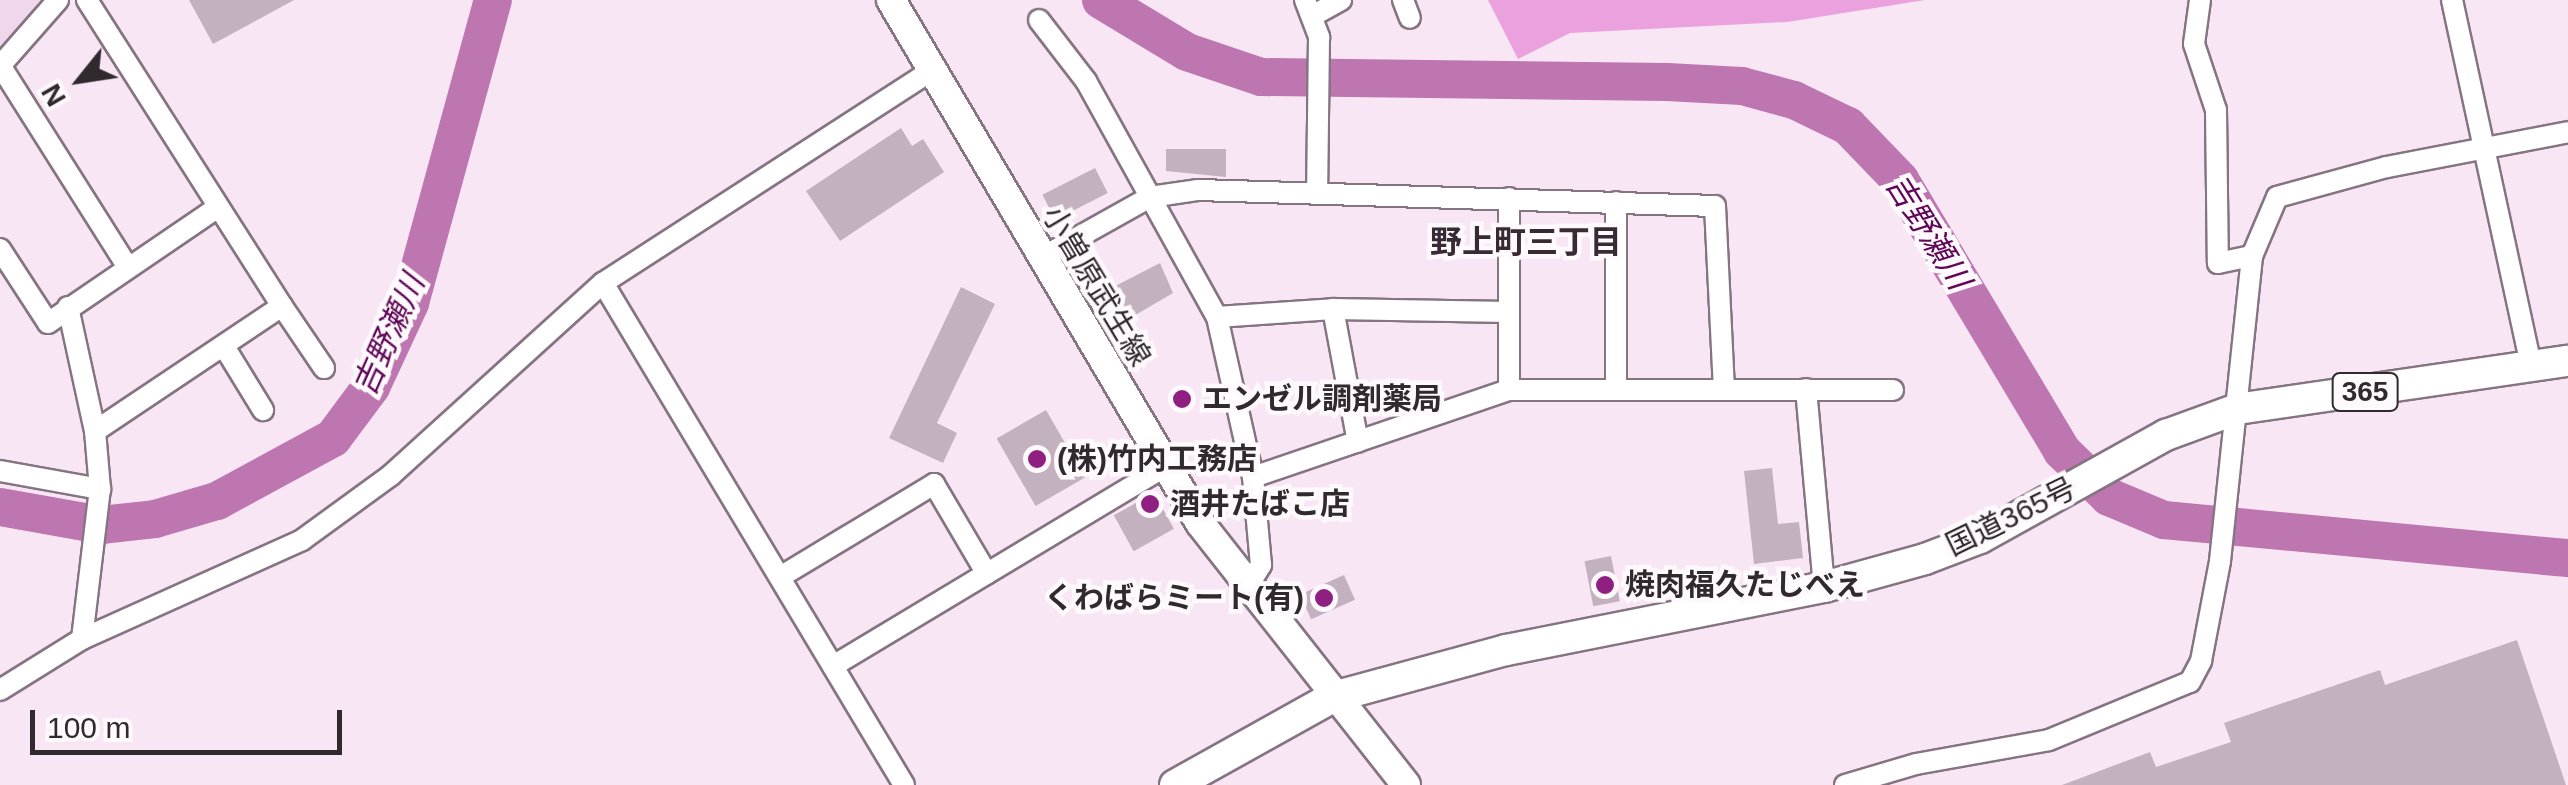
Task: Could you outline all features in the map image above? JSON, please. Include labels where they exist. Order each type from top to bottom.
[{"type":"highway","name":"国道365号","points":[[1175,785],[1333,697],[1506,650],[1824,586],[1980,538],[2166,435],[2237,410],[2568,361]]},
{"type":"main road","name":"小曽原武生線","points":[[891,0],[1166,466],[1248,586],[1406,785]]},
{"type":"street","points":[[58,0],[0,66],[126,264]]},
{"type":"street","points":[[87,0],[324,368]]},
{"type":"street","points":[[1317,190],[1319,37],[1310,8],[1341,0]]},
{"type":"street","points":[[2200,0],[2194,44],[2216,110],[2218,264],[2252,256]]},
{"type":"street","points":[[2452,0],[2532,368]]},
{"type":"street","points":[[1038,20],[1086,81],[1217,317],[1253,477],[1261,565],[1248,586]]},
{"type":"street","points":[[0,690],[82,639],[302,540],[390,476],[603,283],[934,69]]},
{"type":"street","points":[[1845,785],[1916,764],[2049,740],[2190,682],[2202,662],[2220,561],[2252,256],[2276,197],[2568,132]]},
{"type":"street","points":[[1041,258],[1150,197],[1198,190],[1317,190],[1716,206],[1724,389]]},
{"type":"street","points":[[1508,390],[1509,198]]},
{"type":"street","points":[[1616,202],[1616,389]]},
{"type":"street","points":[[0,249],[48,322],[126,264],[218,207]]},
{"type":"street","points":[[603,283],[904,785]]},
{"type":"street","points":[[95,431],[225,348],[282,306]]},
{"type":"street","points":[[68,307],[95,431],[100,488],[86,580],[82,639]]},
{"type":"street","points":[[1217,317],[1334,309],[1509,312]]},
{"type":"street","points":[[1334,309],[1358,442]]},
{"type":"street","points":[[225,348],[263,410]]},
{"type":"street","points":[[1806,389],[1824,586]]},
{"type":"street","points":[[1253,477],[1508,390],[1893,390]]},
{"type":"street","points":[[833,666],[1166,466]]},
{"type":"street","points":[[0,471],[100,488]]},
{"type":"street","points":[[780,577],[934,484],[987,574]]},
{"type":"shaded area","points":[[0,0],[47,0],[0,49]]},
{"type":"shaded area","points":[[1488,0],[1925,0],[1787,22],[1570,33],[1518,59]]},
{"type":"building","points":[[189,0],[294,0],[213,44]]},
{"type":"building","points":[[901,128],[912,146],[923,139],[944,172],[840,241],[806,191]]},
{"type":"building","points":[[1166,149],[1226,149],[1226,177],[1166,171]]},
{"type":"building","points":[[1095,168],[1108,193],[1055,220],[1042,195]]},
{"type":"building","points":[[1160,263],[1173,293],[1115,327],[1096,296]]},
{"type":"building","points":[[961,287],[995,304],[937,423],[957,433],[943,463],[889,438]]},
{"type":"building","points":[[1046,410],[1085,478],[1036,506],[997,438]]},
{"type":"building","points":[[1772,468],[1778,524],[1799,522],[1803,558],[1754,564],[1744,471]]},
{"type":"building","points":[[1154,493],[1174,529],[1134,551],[1114,515]]},
{"type":"building","points":[[1611,556],[1620,601],[1593,606],[1584,561]]},
{"type":"building","points":[[1344,575],[1355,600],[1311,619],[1300,595]]},
{"type":"building","points":[[2517,640],[2566,785],[2062,785],[2150,752],[2156,767],[2231,742],[2224,723],[2380,670],[2385,685]]},
{"type":"waterway","name":"吉野瀬川","points":[[0,507],[101,525],[155,519],[217,501],[333,438],[371,387],[410,303],[493,0]]},
{"type":"waterway","name":"吉野瀬川","points":[[1101,0],[1187,52],[1261,77],[1667,82],[1742,86],[1794,100],[1848,126],[1900,180],[2062,451],[2109,497],[2164,520],[2568,558]]},
{"type":"place","name":"エンゼル調剤薬局","points":[[1182,399]]},
{"type":"place","name":"(株)竹内工務店","points":[[1037,459]]},
{"type":"place","name":"酒井たばこ店","points":[[1150,504]]},
{"type":"place","name":"焼肉福久たじべえ","points":[[1605,585]]},
{"type":"place","name":"くわばらミート(有)","points":[[1324,598]]},
{"type":"district","name":"野上町三丁目","points":[[1526,242]]}]
